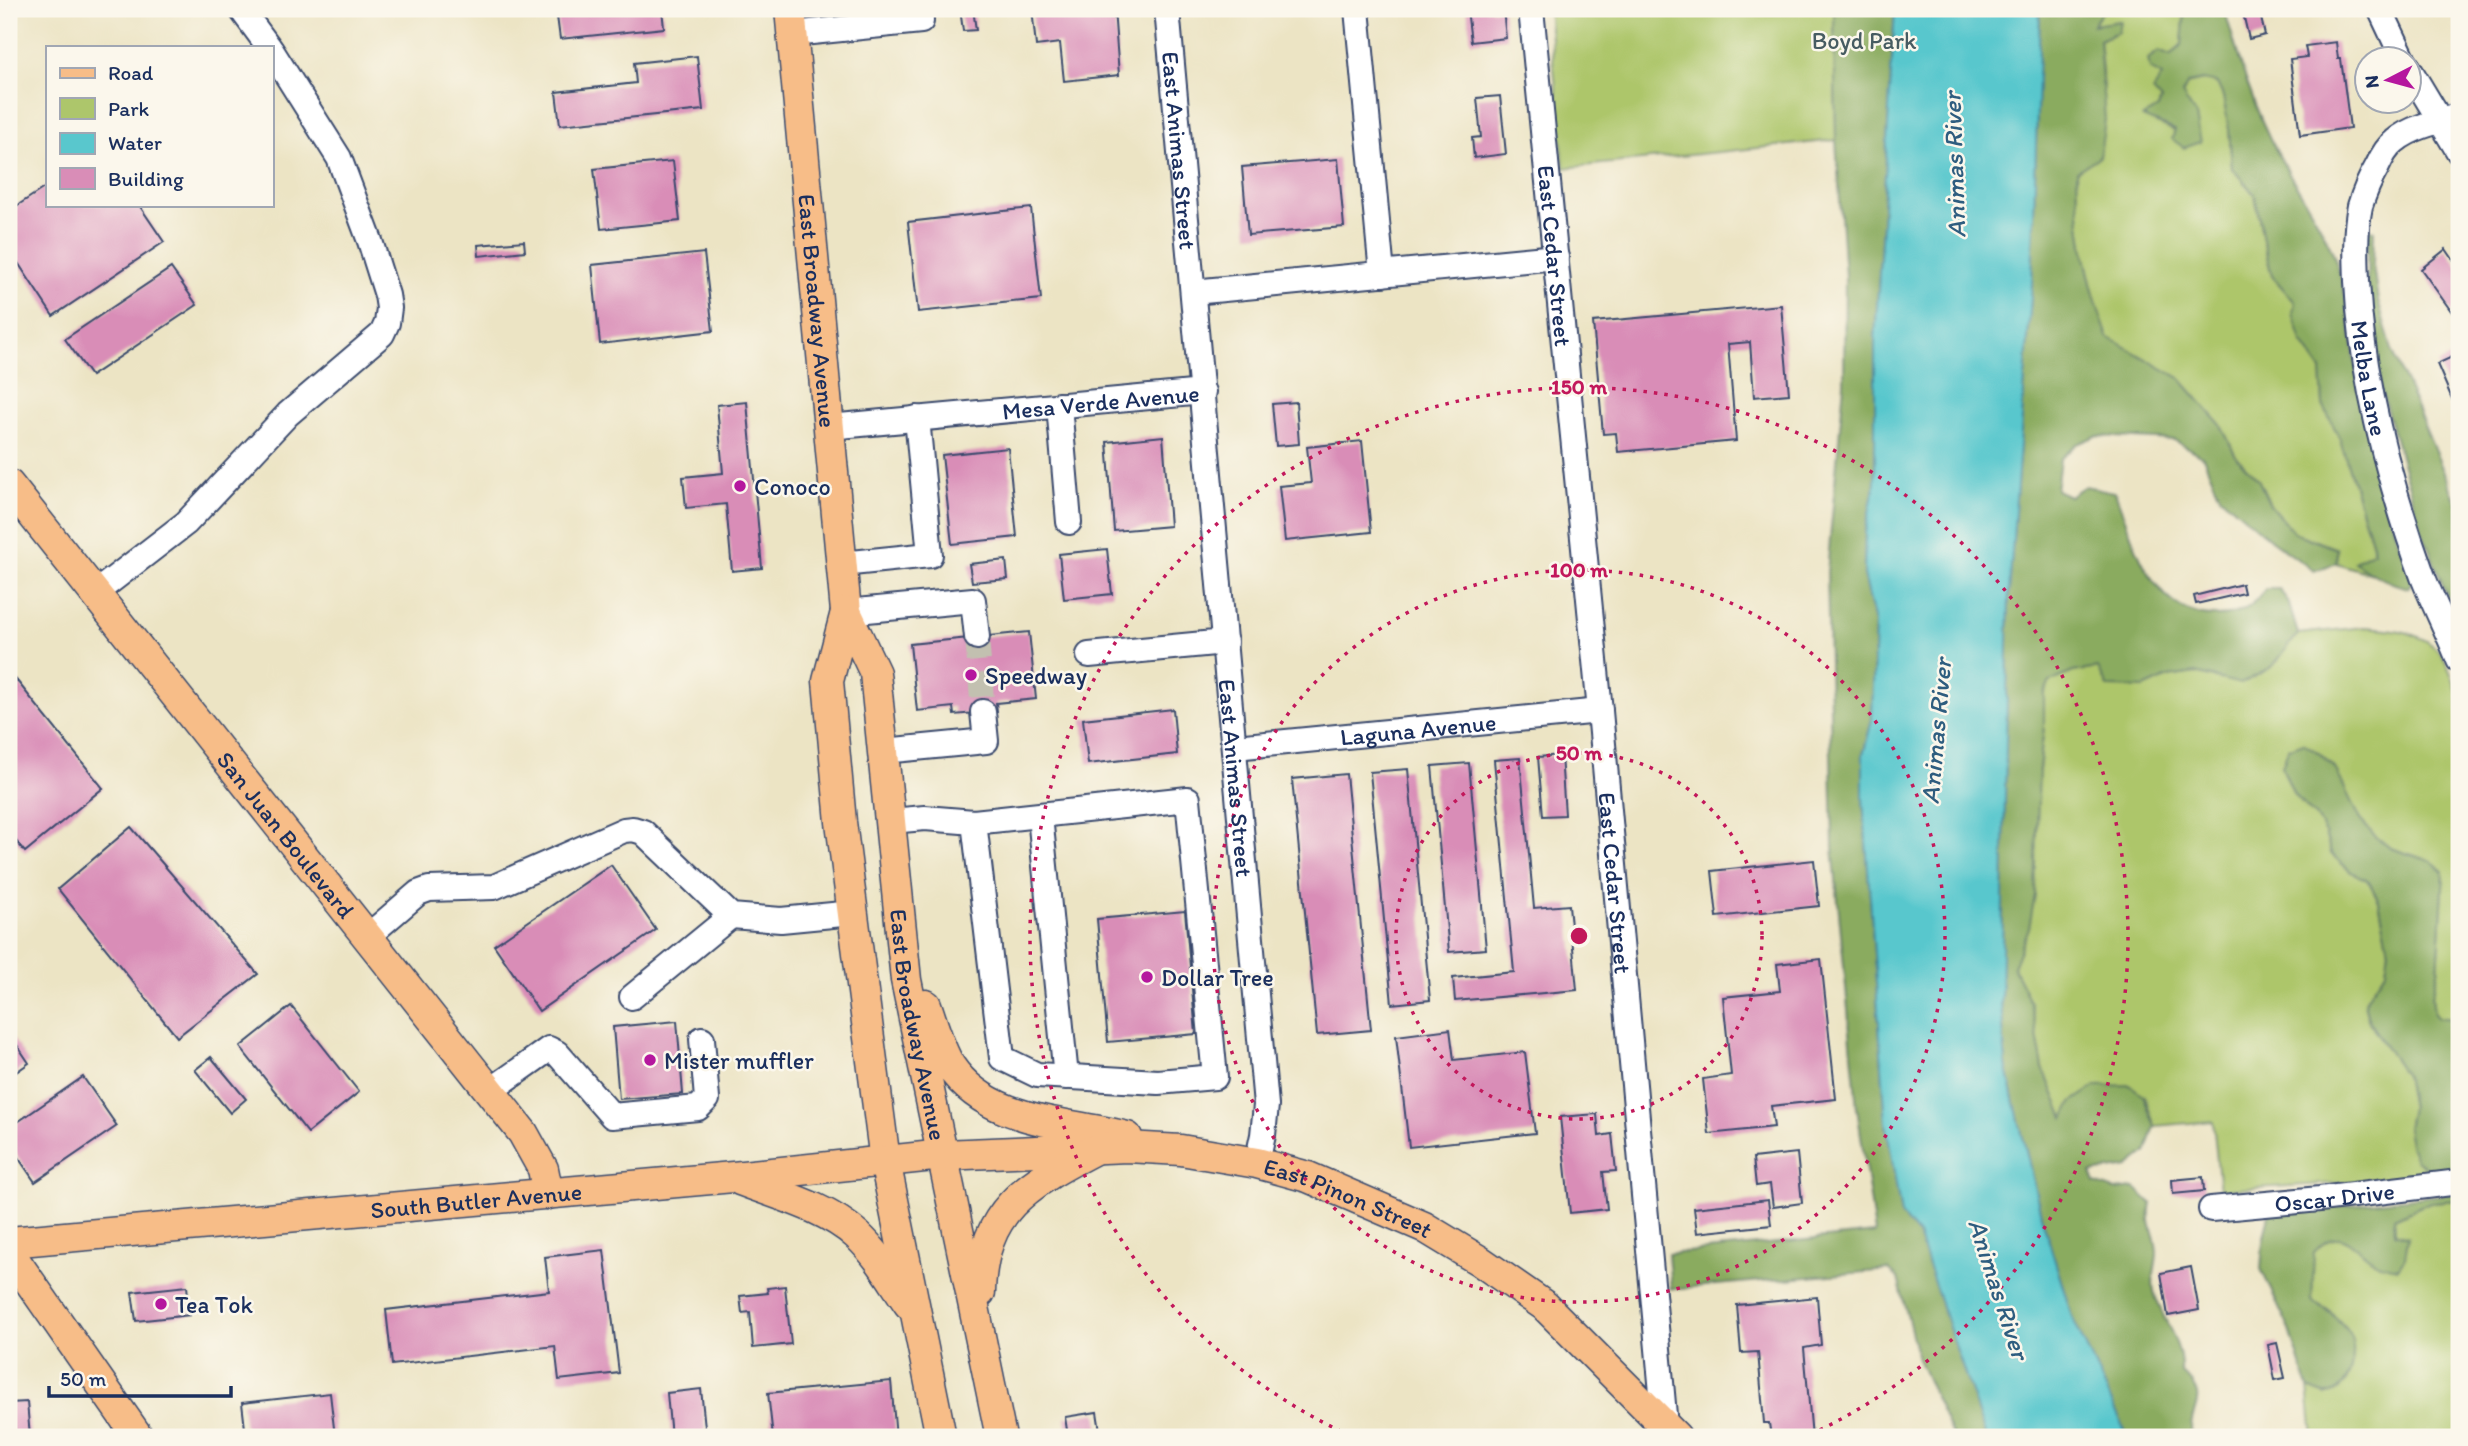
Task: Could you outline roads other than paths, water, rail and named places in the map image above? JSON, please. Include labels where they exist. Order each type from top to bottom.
[{"type":"main road","name":"East Broadway Avenue","points":[[791,21],[846,612],[828,681],[840,811],[885,1161],[941,1437]]},
{"type":"main road","name":"San Juan Boulevard","points":[[9,485],[523,1133],[543,1170],[548,1194]]},
{"type":"main road","name":"East Broadway Avenue","points":[[846,612],[876,673],[906,979],[1001,1437]]},
{"type":"main road","points":[[901,936],[950,1065],[970,1089],[986,1101],[1013,1114],[1096,1129],[1181,1150]]},
{"type":"main road","name":"East Pinon Street","points":[[943,1155],[1127,1147],[1181,1150],[1257,1163],[1307,1177],[1424,1227],[1480,1261],[1545,1306],[1671,1431]]},
{"type":"main road","points":[[982,1345],[980,1277],[985,1252],[995,1228],[1006,1209],[1023,1191],[1043,1176],[1096,1148]]},
{"type":"main road","name":"South Butler Avenue","points":[[9,1242],[733,1177],[943,1155]]},
{"type":"main road","points":[[733,1177],[807,1205],[842,1223],[872,1251],[915,1313]]},
{"type":"main road","points":[[9,1252],[138,1437]]},
{"type":"street","points":[[241,9],[268,46]]},
{"type":"street","points":[[791,21],[874,17],[921,20],[920,9]]},
{"type":"street","name":"East Animas Street","points":[[1167,9],[1193,292]]},
{"type":"street","points":[[1357,9],[1382,274]]},
{"type":"street","name":"East Cedar Street","points":[[1531,9],[1671,1431]]},
{"type":"street","points":[[2381,9],[2398,46]]},
{"type":"street","points":[[94,594],[186,523],[288,414],[382,334],[387,323],[390,308],[387,295],[339,158],[273,54]]},
{"type":"street","points":[[2422,83],[2450,118],[2459,152]]},
{"type":"street","name":"Melba Lane","points":[[2450,118],[2395,141],[2383,156],[2370,180],[2361,206],[2356,261],[2358,297],[2371,389],[2394,488],[2424,578],[2459,660]]},
{"type":"street","points":[[1193,292],[1556,257]]},
{"type":"street","name":"Mesa Verde Avenue","points":[[829,427],[1203,392],[1193,292]]},
{"type":"street","name":"East Animas Street","points":[[1203,392],[1266,1105],[1257,1163]]},
{"type":"street","points":[[1059,405],[1069,522]]},
{"type":"street","points":[[842,564],[930,555],[917,418]]},
{"type":"street","points":[[846,612],[974,600],[976,637]]},
{"type":"street","points":[[1089,654],[1225,642]]},
{"type":"street","name":"Laguna Avenue","points":[[1234,747],[1600,710]]},
{"type":"street","points":[[884,751],[986,741],[983,712]]},
{"type":"street","points":[[890,821],[925,818],[974,822],[1188,799],[1215,1077],[1158,1082],[1037,1075],[1002,1059],[974,822]]},
{"type":"street","points":[[1040,816],[1066,1077]]},
{"type":"street","points":[[368,936],[418,893],[429,889],[494,887],[624,830],[633,829],[643,832],[731,916],[781,920],[853,913]]},
{"type":"street","points":[[632,997],[731,916]]},
{"type":"street","points":[[490,1091],[549,1049],[557,1053],[612,1116],[698,1108],[707,1099],[702,1039]]},
{"type":"street","name":"Oscar Drive","points":[[2211,1209],[2459,1182]]},
{"type":"water","name":"Animas River","points":[[1895,9],[2040,9],[2032,283],[2009,593],[2001,1003],[2006,1065],[2041,1215],[2072,1317],[2128,1437],[1986,1437],[1918,1235],[1901,1215],[1886,1123],[1863,799],[1863,755],[1872,720],[1875,622],[1864,575],[1865,533],[1875,483],[1875,340]]},
{"type":"tunnel","points":[[977,637],[983,712]]},
{"type":"place","name":"Conoco","points":[[740,486]]},
{"type":"place","name":"Speedway","points":[[971,675]]},
{"type":"place","name":"Dollar Tree","points":[[1147,977]]},
{"type":"place","name":"Mister muffler","points":[[650,1060]]},
{"type":"place","name":"Tea Tok","points":[[161,1304]]},
{"type":"park label","name":"Boyd Park","points":[[1864,40]]}]
